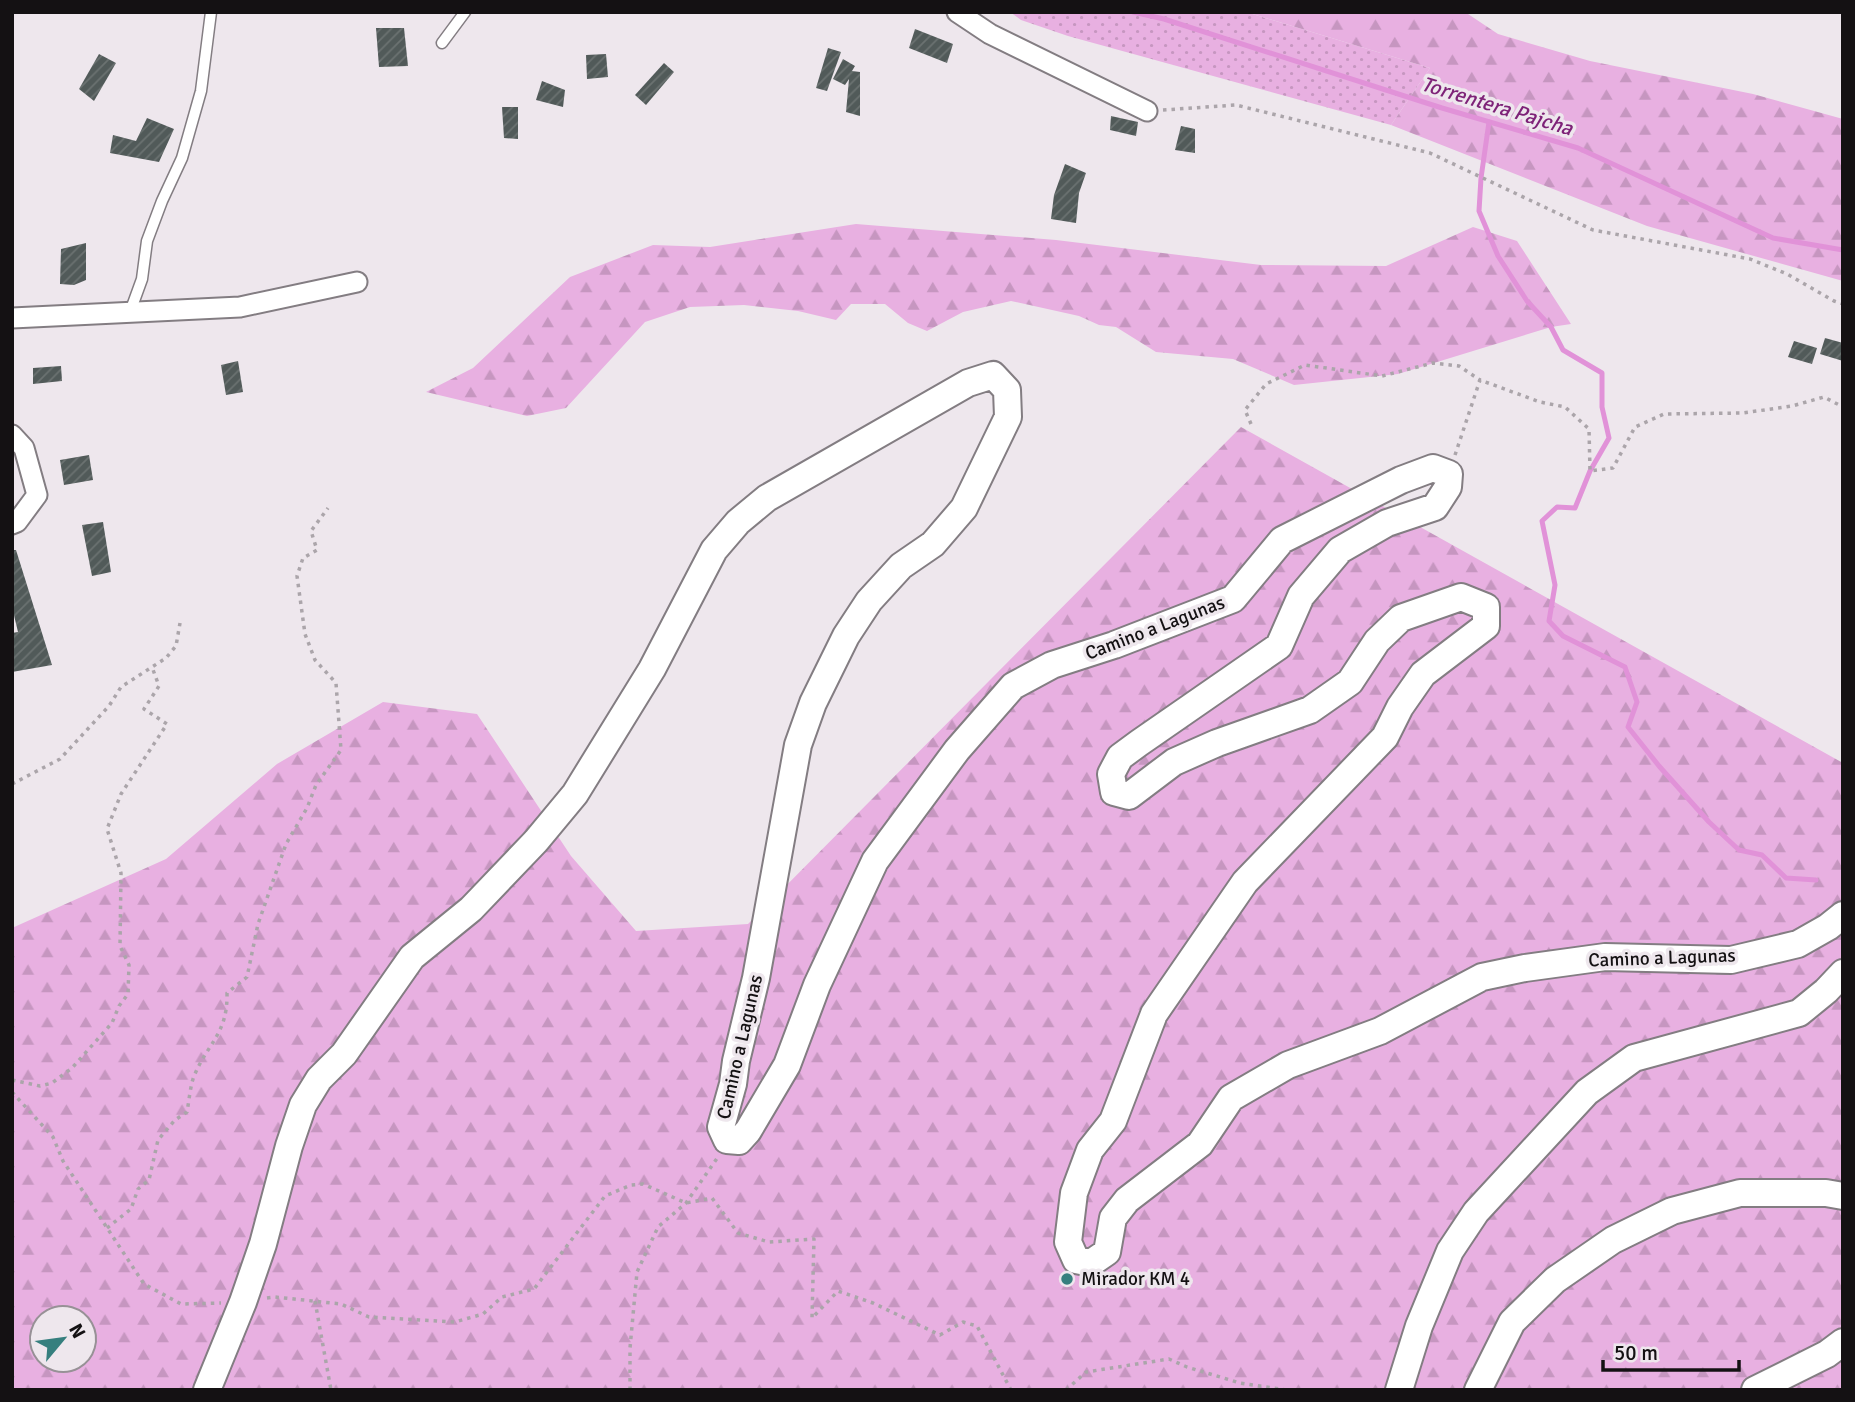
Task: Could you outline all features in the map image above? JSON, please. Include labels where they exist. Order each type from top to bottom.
[{"type":"street","points":[[957,12],[989,34],[1147,111]]},
{"type":"street","points":[[12,318],[240,307],[357,282]]},
{"type":"street","name":"Camino a Lagunas","points":[[207,1390],[263,1244],[289,1146],[303,1105],[319,1079],[344,1054],[412,957],[471,909],[536,841],[575,794],[652,669],[714,550],[738,522],[767,498],[968,383],[993,375],[1007,390],[1008,417],[964,508],[933,544],[901,566],[869,601],[846,636],[813,703],[798,745],[756,978],[721,1127],[727,1140],[739,1141],[748,1131],[787,1065],[817,985],[875,861],[957,750],[1013,686],[1052,665],[1114,646],[1233,599],[1282,540],[1401,480],[1433,468],[1448,474],[1448,487],[1435,507],[1387,523],[1340,550],[1301,596],[1279,646],[1120,757],[1111,774],[1114,792],[1129,796],[1174,762],[1217,743],[1310,710],[1350,682],[1377,641],[1401,618],[1461,597],[1486,607],[1486,626],[1423,674],[1400,706],[1385,737],[1245,882],[1154,1014],[1113,1121],[1090,1150],[1074,1193],[1068,1242],[1076,1261],[1090,1263],[1107,1252],[1112,1218],[1127,1200],[1200,1144],[1231,1098],[1288,1065],[1380,1031],[1482,977],[1605,957],[1731,960],[1798,944],[1843,915]]},
{"type":"street","points":[[12,435],[24,448],[37,495],[17,522],[12,524]]},
{"type":"street","points":[[1399,1390],[1419,1326],[1450,1251],[1476,1212],[1587,1091],[1634,1058],[1800,1013],[1843,972]]},
{"type":"street","points":[[1478,1390],[1512,1322],[1555,1280],[1613,1240],[1672,1211],[1740,1193],[1826,1193],[1843,1196]]},
{"type":"street","points":[[1755,1390],[1828,1354],[1843,1342]]},
{"type":"lane","points":[[130,312],[142,279],[147,242],[186,145],[201,91],[211,12]]},
{"type":"lane","points":[[442,43],[465,12]]},
{"type":"path","points":[[1147,111],[1236,106],[1430,153],[1593,230],[1750,259],[1787,274],[1843,304]]},
{"type":"path","points":[[1251,424],[1245,410],[1266,384],[1305,365],[1382,376],[1433,363],[1460,366],[1480,380],[1539,402],[1565,407],[1589,429],[1590,471],[1613,468],[1635,427],[1664,414],[1743,413],[1792,406],[1824,397],[1843,407]]},
{"type":"path","points":[[1448,474],[1480,380]]},
{"type":"path","points":[[107,1228],[131,1209],[138,1189],[149,1180],[158,1140],[174,1120],[187,1112],[193,1079],[220,1033],[227,1012],[227,993],[247,977],[258,924],[286,844],[307,808],[316,785],[341,750],[336,683],[315,660],[305,634],[297,576],[303,558],[317,550],[311,531],[328,508]]},
{"type":"path","points":[[12,784],[60,759],[108,706],[121,687],[166,658],[176,646],[180,623]]},
{"type":"path","points":[[12,1080],[40,1086],[52,1083],[72,1068],[112,1023],[128,994],[130,965],[120,946],[121,873],[107,829],[121,794],[167,724],[144,709],[159,686],[152,667]]},
{"type":"path","points":[[12,1092],[53,1137],[63,1161],[144,1284],[181,1304],[243,1302],[275,1297],[341,1304],[369,1317],[456,1322],[465,1320],[483,1314],[502,1297],[534,1289],[605,1196],[631,1185],[643,1184],[687,1203],[712,1198],[738,1233],[769,1242],[814,1239],[812,1318],[838,1291],[873,1303],[940,1335],[962,1322],[977,1326],[1011,1390]]},
{"type":"path","points":[[630,1390],[630,1348],[637,1272],[658,1227],[687,1203],[709,1173],[727,1140]]},
{"type":"path","points":[[315,1301],[331,1390]]},
{"type":"path","points":[[1066,1390],[1086,1372],[1169,1359],[1240,1384],[1286,1390]]},
{"type":"green space","points":[[1010,12],[1246,12],[1430,68],[1391,125],[1068,36],[1021,20]]},
{"type":"green space","points":[[1246,12],[1465,12],[1498,34],[1590,61],[1753,94],[1843,119],[1843,281],[1647,226],[1391,125],[1430,68]]},
{"type":"green space","points":[[856,224],[1056,240],[1261,265],[1386,266],[1473,227],[1517,241],[1571,324],[1551,327],[1398,374],[1294,385],[1233,359],[1156,352],[1116,327],[1099,325],[1079,316],[1011,301],[963,312],[927,331],[908,323],[885,304],[851,304],[836,320],[798,311],[744,305],[690,307],[645,322],[566,408],[527,416],[426,392],[473,368],[570,277],[653,245],[710,247]]},
{"type":"green space","points":[[1241,427],[1843,763],[1843,1390],[12,1390],[12,928],[166,859],[277,764],[383,702],[477,714],[571,856],[636,931],[748,924]]},
{"type":"building","points":[[376,28],[404,28],[408,66],[379,67]]},
{"type":"building","points":[[915,29],[953,44],[947,63],[909,48]]},
{"type":"building","points":[[828,48],[841,52],[827,91],[816,88]]},
{"type":"building","points":[[99,54],[116,63],[94,101],[79,89]]},
{"type":"building","points":[[606,54],[608,77],[587,79],[586,55]]},
{"type":"building","points":[[843,59],[855,66],[852,71],[860,72],[860,116],[846,112],[849,79],[845,85],[833,79]]},
{"type":"building","points":[[664,63],[674,72],[646,105],[635,95]]},
{"type":"building","points":[[542,81],[565,90],[563,107],[536,100]]},
{"type":"building","points":[[502,107],[518,107],[518,139],[504,138]]},
{"type":"building","points":[[1111,116],[1138,122],[1136,136],[1110,130]]},
{"type":"building","points":[[147,118],[174,129],[159,162],[110,153],[113,135],[136,141]]},
{"type":"building","points":[[1181,126],[1195,129],[1195,153],[1175,150]]},
{"type":"building","points":[[1065,164],[1086,173],[1079,193],[1076,223],[1051,219],[1054,195]]},
{"type":"building","points":[[86,243],[86,280],[74,285],[60,284],[61,249]]},
{"type":"building","points":[[1825,338],[1843,343],[1843,361],[1820,354]]},
{"type":"building","points":[[1794,341],[1817,348],[1812,364],[1788,357]]},
{"type":"building","points":[[238,361],[243,392],[226,395],[221,365]]},
{"type":"building","points":[[61,366],[62,381],[33,384],[33,368]]},
{"type":"building","points":[[89,455],[93,480],[64,485],[60,460]]},
{"type":"building","points":[[103,522],[111,572],[92,576],[82,525]]},
{"type":"building","points":[[12,550],[16,550],[52,665],[12,672],[12,633],[18,632],[12,607]]},
{"type":"waterway","name":"Torrentera Pajcha","points":[[1133,12],[1164,19],[1442,108],[1578,148],[1773,238],[1843,250]]},
{"type":"waterway","points":[[1489,122],[1479,211],[1498,256],[1527,301],[1551,327],[1563,350],[1602,373],[1602,407],[1609,438],[1590,471],[1575,508],[1557,507],[1542,521],[1555,585],[1549,621],[1563,636],[1625,667],[1637,702],[1628,727],[1709,822],[1739,850],[1762,855],[1786,878],[1816,880]]},
{"type":"place","name":"Mirador KM 4","points":[[1067,1279]]}]
